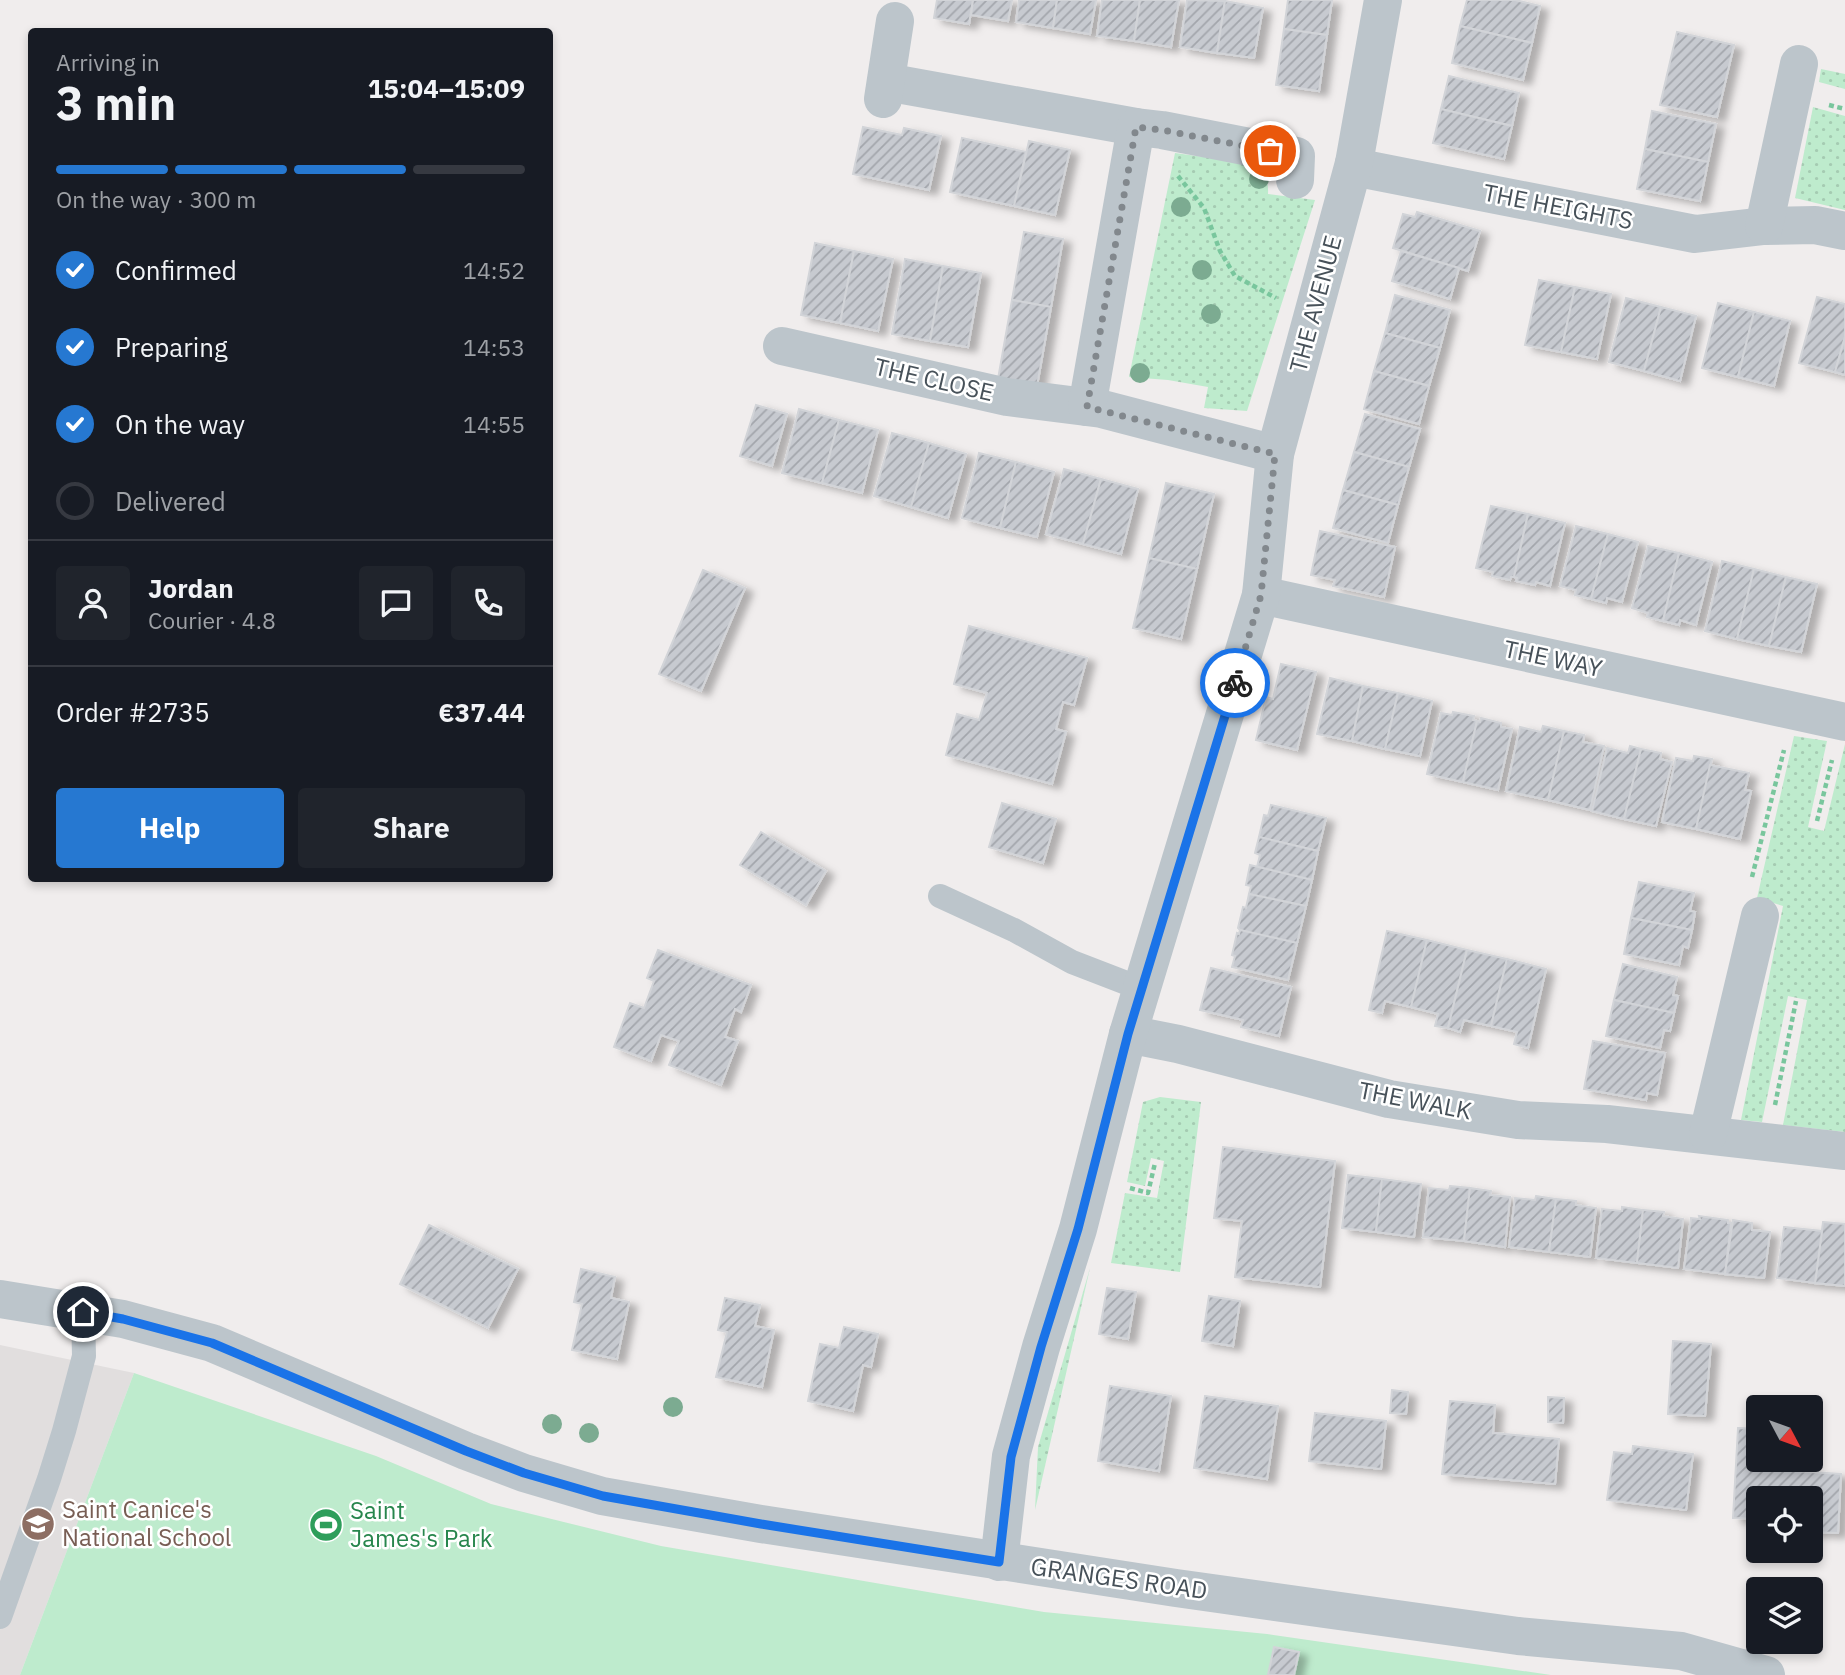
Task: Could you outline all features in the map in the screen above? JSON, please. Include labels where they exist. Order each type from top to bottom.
[{"type":"street","name":"THE AVENUE","points":[[999,1562],[1011,1457],[1041,1347],[1078,1229],[1128,1034],[1259,602],[1275,454],[1354,163],[1383,0]]},
{"type":"street","points":[[895,21],[884,91],[1149,129],[1296,156],[1295,180]]},
{"type":"street","points":[[1764,226],[1799,64]]},
{"type":"street","points":[[1087,407],[1149,129]]},
{"type":"street","name":"THE HEIGHTS","points":[[1354,163],[1369,170],[1695,233],[1764,226],[1815,225],[1845,231]]},
{"type":"street","name":"THE CLOSE","points":[[781,348],[1007,397],[1087,407],[1275,454]]},
{"type":"street","name":"THE WAY","points":[[1259,602],[1843,722]]},
{"type":"street","points":[[1708,1134],[1760,916]]},
{"type":"street","name":"THE WALK","points":[[1128,1034],[1178,1044],[1389,1099],[1518,1119],[1607,1124],[1845,1151]]},
{"type":"street","name":"GRANGES ROAD","points":[[0,1299],[123,1319],[212,1343],[466,1451],[524,1473],[603,1496],[999,1562],[1518,1636],[1681,1651],[1766,1675]]},
{"type":"lane","points":[[940,896],[1014,930],[1072,962],[1142,989]]},
{"type":"lane","points":[[0,1617],[49,1479],[74,1393],[84,1356],[83,1312]]},
{"type":"path","points":[[1149,129],[1169,165],[1204,208],[1220,251],[1235,276],[1269,296],[1314,310]]},
{"type":"path","points":[[1760,916],[1748,894],[1783,757],[1791,711]]},
{"type":"path","points":[[1818,821],[1843,722]]},
{"type":"path","points":[[1768,1143],[1796,1001]]},
{"type":"shaded area","name":"Saint Canice's National School","points":[[0,1345],[134,1373],[20,1675],[0,1675]]},
{"type":"green space","points":[[1821,69],[1845,74],[1845,89],[1819,82]]},
{"type":"green space","points":[[1813,107],[1845,116],[1845,210],[1795,198]]},
{"type":"green space","points":[[1175,153],[1247,163],[1264,174],[1268,194],[1315,200],[1247,411],[1204,408],[1208,387],[1129,377]]},
{"type":"green space","points":[[1794,736],[1827,741],[1808,827],[1824,831],[1845,744],[1845,1132],[1783,1125],[1807,1000],[1788,996],[1762,1122],[1741,1120],[1783,906],[1757,898]]},
{"type":"green space","points":[[1160,1097],[1201,1102],[1180,1272],[1111,1263],[1125,1193],[1157,1198],[1164,1161],[1151,1158],[1145,1186],[1127,1182],[1143,1102]]},
{"type":"green space","points":[[1090,1268],[1035,1510],[1038,1447]]},
{"type":"green space","name":"Saint James's Park","points":[[134,1373],[376,1456],[491,1504],[661,1546],[1044,1612],[1267,1634],[1551,1675],[20,1675]]},
{"type":"building","points":[[937,0],[973,0],[969,24],[934,18]]},
{"type":"building","points":[[973,0],[1012,0],[1008,21],[971,15]]},
{"type":"building","points":[[1019,0],[1057,0],[1053,28],[1016,22]]},
{"type":"building","points":[[1057,0],[1096,0],[1090,34],[1053,28]]},
{"type":"building","points":[[1102,0],[1140,0],[1134,41],[1097,36]]},
{"type":"building","points":[[1140,0],[1179,0],[1171,47],[1134,41]]},
{"type":"building","points":[[1187,0],[1225,1],[1217,53],[1180,47]]},
{"type":"building","points":[[1288,0],[1332,0],[1327,35],[1284,29]]},
{"type":"building","points":[[1467,0],[1515,0],[1540,6],[1532,43],[1460,26]]},
{"type":"building","points":[[1225,1],[1263,8],[1254,58],[1217,53]]},
{"type":"building","points":[[1460,26],[1532,43],[1523,80],[1452,63]]},
{"type":"building","points":[[1284,29],[1327,35],[1319,91],[1276,85]]},
{"type":"building","points":[[1677,32],[1734,45],[1717,117],[1660,105]]},
{"type":"building","points":[[1449,76],[1519,93],[1512,126],[1441,109]]},
{"type":"building","points":[[1441,109],[1512,126],[1504,159],[1433,143]]},
{"type":"building","points":[[1652,111],[1716,124],[1708,162],[1645,149]]},
{"type":"building","points":[[863,127],[902,135],[904,128],[941,136],[929,190],[853,174]]},
{"type":"building","points":[[962,138],[1026,152],[1014,206],[950,192]]},
{"type":"building","points":[[1029,141],[1070,150],[1055,215],[1014,206]]},
{"type":"building","points":[[1645,149],[1708,162],[1700,201],[1637,189]]},
{"type":"building","points":[[1417,212],[1480,231],[1468,271],[1393,248],[1403,214],[1415,217]]},
{"type":"building","points":[[1024,232],[1063,239],[1051,307],[1012,300]]},
{"type":"building","points":[[815,243],[854,251],[840,323],[801,315]]},
{"type":"building","points":[[854,251],[893,259],[878,331],[840,323]]},
{"type":"building","points":[[1401,251],[1459,268],[1450,299],[1392,281]]},
{"type":"building","points":[[905,259],[943,266],[930,341],[892,334]]},
{"type":"building","points":[[943,266],[981,273],[968,347],[930,341]]},
{"type":"building","points":[[1539,280],[1575,287],[1561,352],[1525,345]]},
{"type":"building","points":[[1575,287],[1611,294],[1597,359],[1561,352]]},
{"type":"building","points":[[1395,295],[1450,310],[1440,348],[1385,333]]},
{"type":"building","points":[[1817,297],[1845,304],[1845,337],[1835,372],[1799,363]]},
{"type":"building","points":[[1626,298],[1661,307],[1644,371],[1609,362]]},
{"type":"building","points":[[1012,300],[1051,307],[1037,386],[998,379]]},
{"type":"building","points":[[1718,303],[1754,312],[1738,377],[1702,368]]},
{"type":"building","points":[[1661,307],[1696,316],[1680,381],[1644,371]]},
{"type":"building","points":[[1754,312],[1790,321],[1774,386],[1738,377]]},
{"type":"building","points":[[1385,333],[1440,348],[1429,386],[1374,371]]},
{"type":"building","points":[[1845,337],[1845,375],[1835,372]]},
{"type":"building","points":[[1374,371],[1429,386],[1419,424],[1364,409]]},
{"type":"building","points":[[756,405],[787,414],[772,466],[740,456]]},
{"type":"building","points":[[799,409],[839,420],[822,483],[782,473]]},
{"type":"building","points":[[1365,414],[1420,429],[1409,467],[1354,452]]},
{"type":"building","points":[[839,420],[878,430],[862,493],[822,483]]},
{"type":"building","points":[[892,433],[929,443],[911,507],[874,496]]},
{"type":"building","points":[[929,443],[966,454],[948,518],[911,507]]},
{"type":"building","points":[[1354,452],[1409,467],[1398,505],[1343,490]]},
{"type":"building","points":[[979,453],[1016,462],[1000,528],[962,518]]},
{"type":"building","points":[[1016,462],[1054,472],[1037,537],[1000,528]]},
{"type":"building","points":[[1064,469],[1101,479],[1083,544],[1046,534]]},
{"type":"building","points":[[1101,479],[1138,489],[1121,554],[1083,544]]},
{"type":"building","points":[[1166,483],[1214,494],[1197,569],[1149,558]]},
{"type":"building","points":[[1343,490],[1398,505],[1388,543],[1333,528]]},
{"type":"building","points":[[1491,506],[1528,514],[1514,577],[1510,580],[1492,576],[1493,572],[1476,568]]},
{"type":"building","points":[[1528,514],[1565,523],[1550,586],[1516,581],[1517,578],[1514,577]]},
{"type":"building","points":[[1576,526],[1608,534],[1591,599],[1575,595],[1576,590],[1560,586]]},
{"type":"building","points":[[1320,531],[1395,547],[1384,597],[1333,586],[1335,580],[1311,575]]},
{"type":"building","points":[[1608,534],[1638,542],[1622,602],[1607,598],[1606,603],[1591,599]]},
{"type":"building","points":[[1648,546],[1679,553],[1663,621],[1647,617],[1648,613],[1632,608]]},
{"type":"building","points":[[1679,553],[1712,562],[1696,625],[1680,620],[1679,625],[1663,621]]},
{"type":"building","points":[[1149,558],[1197,569],[1181,639],[1133,628]]},
{"type":"building","points":[[1722,561],[1754,569],[1737,639],[1705,631]]},
{"type":"building","points":[[1754,569],[1786,577],[1769,646],[1737,639]]},
{"type":"building","points":[[703,570],[745,588],[701,691],[659,674]]},
{"type":"building","points":[[1786,577],[1817,584],[1801,652],[1769,646]]},
{"type":"building","points":[[969,626],[1087,658],[1074,705],[1063,702],[1056,729],[1066,732],[1052,784],[946,755],[957,714],[979,720],[987,693],[954,684]]},
{"type":"building","points":[[1281,664],[1316,672],[1297,750],[1256,740],[1266,697],[1273,699]]},
{"type":"building","points":[[1330,678],[1363,686],[1352,741],[1317,734]]},
{"type":"building","points":[[1363,686],[1398,693],[1385,749],[1352,741]]},
{"type":"building","points":[[1398,693],[1432,701],[1420,756],[1385,749]]},
{"type":"building","points":[[1453,712],[1474,716],[1473,720],[1477,721],[1463,782],[1427,774],[1441,713],[1452,715]]},
{"type":"building","points":[[1481,718],[1512,729],[1498,790],[1463,782],[1477,721],[1480,722]]},
{"type":"building","points":[[1543,726],[1564,731],[1548,800],[1506,791],[1520,727],[1541,732]]},
{"type":"building","points":[[1564,731],[1584,735],[1583,742],[1604,746],[1590,810],[1548,800]]},
{"type":"building","points":[[1630,746],[1641,749],[1624,819],[1592,811],[1607,748],[1628,753]]},
{"type":"building","points":[[1641,749],[1661,753],[1660,759],[1672,762],[1656,826],[1624,819]]},
{"type":"building","points":[[1694,756],[1712,759],[1696,829],[1662,822],[1676,758],[1693,761]]},
{"type":"building","points":[[1710,765],[1749,773],[1745,790],[1751,791],[1740,839],[1696,829]]},
{"type":"building","points":[[1002,803],[1056,819],[1043,863],[989,847]]},
{"type":"building","points":[[1271,805],[1326,818],[1318,851],[1259,837],[1264,815],[1268,816]]},
{"type":"building","points":[[761,832],[826,871],[806,905],[740,865]]},
{"type":"building","points":[[1259,837],[1318,851],[1312,880],[1257,867],[1260,855],[1255,853]]},
{"type":"building","points":[[1250,865],[1312,880],[1306,906],[1249,894],[1251,886],[1246,885]]},
{"type":"building","points":[[1639,882],[1694,893],[1690,911],[1695,912],[1692,930],[1631,918]]},
{"type":"building","points":[[1249,894],[1306,906],[1297,943],[1238,928]]},
{"type":"building","points":[[1631,918],[1692,930],[1688,948],[1683,946],[1679,965],[1624,954]]},
{"type":"building","points":[[1240,930],[1297,943],[1288,980],[1232,967],[1235,956],[1232,955]]},
{"type":"building","points":[[1387,931],[1427,940],[1411,1007],[1385,1001],[1382,1013],[1369,1010]]},
{"type":"building","points":[[1427,940],[1467,950],[1448,1028],[1435,1026],[1438,1014],[1411,1007]]},
{"type":"building","points":[[658,950],[751,985],[741,1012],[735,1009],[725,1037],[738,1041],[721,1085],[669,1065],[679,1041],[661,1035],[651,1061],[614,1047],[630,1003],[644,1008],[654,981],[647,978]]},
{"type":"building","points":[[1467,950],[1507,959],[1491,1026],[1464,1020],[1460,1032],[1448,1028]]},
{"type":"building","points":[[1507,959],[1546,969],[1528,1048],[1514,1044],[1517,1032],[1491,1026]]},
{"type":"building","points":[[1623,964],[1677,977],[1673,995],[1678,996],[1674,1013],[1614,1000]]},
{"type":"building","points":[[1211,968],[1291,987],[1279,1036],[1241,1027],[1243,1020],[1200,1010]]},
{"type":"building","points":[[1614,1000],[1674,1013],[1670,1031],[1664,1030],[1660,1048],[1606,1036]]},
{"type":"building","points":[[1593,1041],[1665,1053],[1657,1095],[1647,1093],[1646,1100],[1584,1089]]},
{"type":"building","points":[[1223,1147],[1335,1161],[1320,1287],[1235,1277],[1242,1221],[1214,1218]]},
{"type":"building","points":[[1348,1175],[1382,1179],[1376,1232],[1342,1228]]},
{"type":"building","points":[[1382,1179],[1421,1184],[1414,1237],[1376,1232]]},
{"type":"building","points":[[1450,1186],[1470,1188],[1464,1241],[1423,1237],[1429,1188],[1449,1190]]},
{"type":"building","points":[[1470,1188],[1491,1191],[1490,1195],[1510,1197],[1505,1247],[1464,1241]]},
{"type":"building","points":[[1536,1196],[1556,1199],[1549,1252],[1509,1247],[1515,1198],[1535,1200]]},
{"type":"building","points":[[1556,1199],[1576,1201],[1576,1205],[1596,1208],[1590,1257],[1549,1252]]},
{"type":"building","points":[[1622,1207],[1643,1210],[1637,1263],[1596,1258],[1602,1209],[1622,1211]]},
{"type":"building","points":[[1643,1210],[1664,1212],[1663,1216],[1683,1219],[1678,1268],[1637,1263]]},
{"type":"building","points":[[1699,1216],[1728,1220],[1728,1223],[1731,1223],[1725,1274],[1684,1269],[1691,1218],[1700,1219]]},
{"type":"building","points":[[1733,1220],[1752,1223],[1752,1230],[1770,1232],[1764,1278],[1725,1274]]},
{"type":"building","points":[[1823,1222],[1845,1224],[1845,1286],[1815,1283]]},
{"type":"building","points":[[429,1225],[518,1269],[488,1328],[400,1284]]},
{"type":"building","points":[[1784,1227],[1822,1231],[1815,1283],[1777,1278]]},
{"type":"building","points":[[581,1269],[615,1277],[611,1298],[629,1302],[617,1359],[572,1350],[582,1304],[574,1302]]},
{"type":"building","points":[[1107,1288],[1136,1292],[1128,1339],[1099,1334]]},
{"type":"building","points":[[1209,1296],[1240,1301],[1233,1346],[1202,1341]]},
{"type":"building","points":[[725,1298],[760,1305],[755,1326],[774,1330],[762,1387],[716,1377],[727,1332],[718,1330]]},
{"type":"building","points":[[844,1327],[878,1334],[871,1367],[863,1365],[853,1411],[808,1401],[820,1344],[839,1348]]},
{"type":"building","points":[[1673,1341],[1711,1344],[1705,1416],[1668,1414]]},
{"type":"building","points":[[1110,1386],[1171,1396],[1159,1471],[1098,1461]]},
{"type":"building","points":[[1392,1390],[1408,1392],[1406,1414],[1390,1413]]},
{"type":"building","points":[[1205,1396],[1278,1406],[1267,1479],[1194,1468]]},
{"type":"building","points":[[1548,1397],[1564,1398],[1563,1423],[1548,1422]]},
{"type":"building","points":[[1450,1401],[1495,1405],[1493,1433],[1559,1439],[1555,1484],[1442,1474]]},
{"type":"building","points":[[1315,1413],[1386,1421],[1381,1469],[1309,1461]]},
{"type":"building","points":[[1738,1428],[1746,1428],[1746,1472],[1841,1474],[1838,1533],[1823,1532],[1823,1486],[1746,1486],[1746,1518],[1733,1518]]},
{"type":"building","points":[[1633,1446],[1693,1454],[1686,1510],[1607,1500],[1614,1452],[1632,1454]]},
{"type":"building","points":[[1274,1647],[1299,1652],[1294,1675],[1268,1675]]},
{"type":"way so far","points":[[1235,683],[1261,595],[1275,454],[1087,407],[1136,127],[1270,151]]},
{"type":"place","name":"Saint Canice's National School","points":[[38,1524]]},
{"type":"place","name":"Saint James's Park","points":[[326,1525]]},
{"type":"route","points":[[83,1312],[123,1319],[212,1343],[466,1451],[524,1473],[603,1496],[999,1562],[1011,1457],[1092,1179],[1128,1034],[1235,683]]}]
